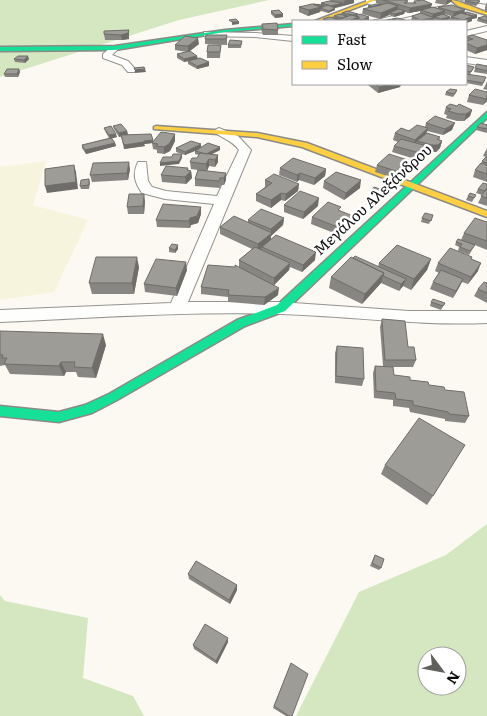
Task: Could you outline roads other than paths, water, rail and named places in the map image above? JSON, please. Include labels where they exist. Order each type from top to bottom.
[{"type":"street","points":[[320,20],[372,1],[430,20]]},
{"type":"street","points":[[426,2],[487,2]]},
{"type":"street","points":[[381,20],[457,3],[487,14]]},
{"type":"street","points":[[0,50],[115,48],[248,28],[292,25]]},
{"type":"street","points":[[467,33],[487,28]]},
{"type":"street","points":[[207,34],[255,35],[292,40]]},
{"type":"street","points":[[115,48],[106,56],[125,63],[131,70]]},
{"type":"street","points":[[467,60],[487,63]]},
{"type":"street","name":"Μεγάλου Αλεξάνδρου","points":[[282,308],[408,186],[487,114]]},
{"type":"street","points":[[156,128],[257,135],[304,145],[408,186],[487,214]]},
{"type":"street","points":[[177,308],[245,150],[242,145],[229,135],[219,131]]},
{"type":"street","points":[[142,165],[141,180],[147,190],[164,195],[222,201]]},
{"type":"street","points":[[0,316],[177,308],[282,308],[411,317],[487,317]]},
{"type":"street","points":[[0,411],[59,418],[88,409],[113,398],[240,322],[282,308]]}]
